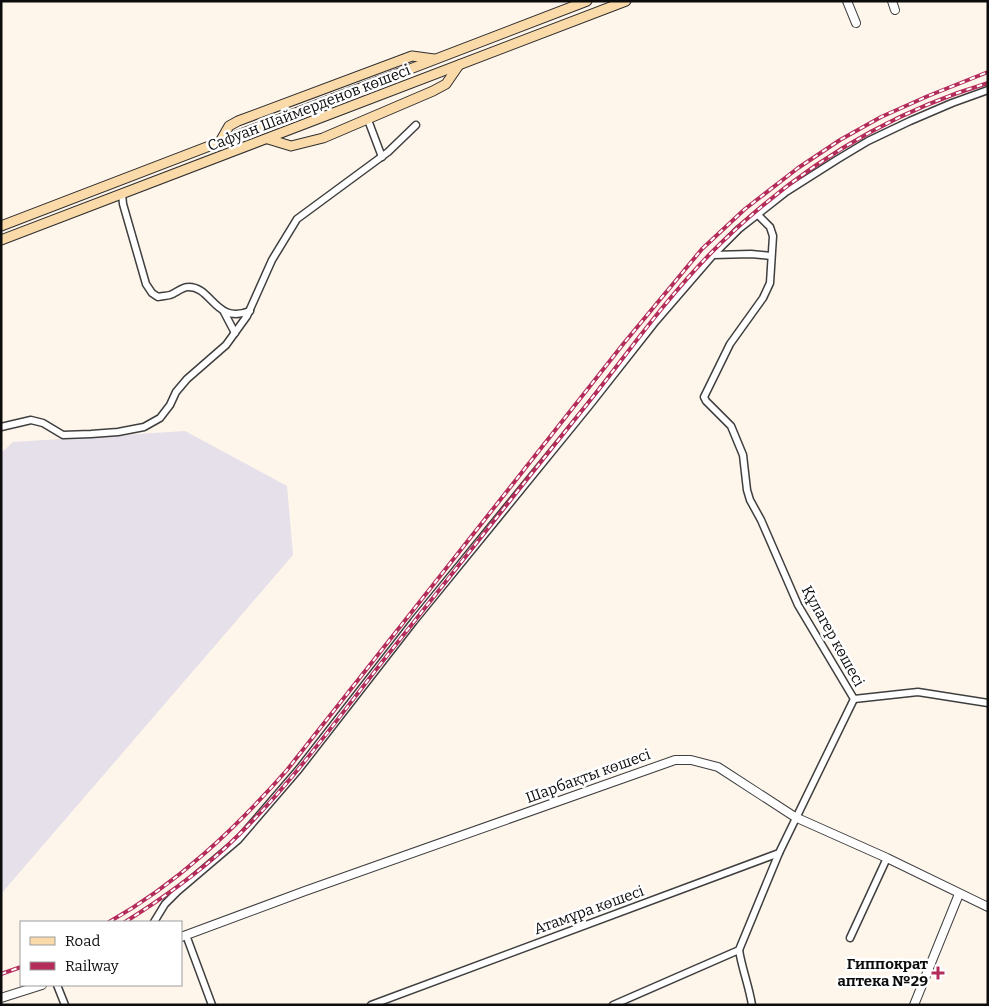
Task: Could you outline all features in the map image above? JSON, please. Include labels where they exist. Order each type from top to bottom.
[{"type":"main road","name":"Сафуан Шаймерденов көшесі","points":[[1,226],[587,1]]},
{"type":"main road","name":"Сафуан Шаймерденов көшесі","points":[[1,240],[626,1]]},
{"type":"main road","points":[[268,138],[291,146],[323,138],[433,91],[446,84],[459,65]]},
{"type":"street","points":[[892,1],[895,10]]},
{"type":"street","points":[[847,2],[856,23]]},
{"type":"street","points":[[155,921],[165,904],[178,891],[238,840],[299,769],[414,621],[690,279],[712,255],[739,230],[786,192],[868,141],[952,103],[988,90]]},
{"type":"street","points":[[368,120],[382,156]]},
{"type":"street","points":[[1,427],[31,420],[43,423],[63,435],[118,432],[144,426],[160,418],[170,405],[176,392],[187,379],[226,345],[236,333],[250,311],[272,260],[297,219],[382,156],[416,125]]},
{"type":"street","points":[[122,194],[122,204],[146,284],[152,292],[158,297],[171,294],[187,286],[198,289],[224,311],[231,314],[241,315],[250,311]]},
{"type":"street","points":[[712,255],[750,254],[771,256],[773,236],[770,228],[758,215]]},
{"type":"street","name":"Құлагер көшесі","points":[[771,256],[768,288],[730,344],[704,396],[732,426],[743,455],[750,500],[761,520],[798,605],[854,699],[796,818]]},
{"type":"street","points":[[224,311],[236,333]]},
{"type":"street","points":[[854,699],[918,692],[988,703]]},
{"type":"street","name":"Шарбақты көшесі","points":[[184,936],[312,888],[675,760],[691,760],[718,767],[796,818],[887,858],[988,907]]},
{"type":"street","points":[[752,1005],[739,950],[779,853],[796,818]]},
{"type":"street","name":"Атамұра көшесі","points":[[371,1005],[779,853]]},
{"type":"street","points":[[850,938],[887,858]]},
{"type":"street","points":[[914,1005],[959,894]]},
{"type":"street","points":[[184,936],[212,1005]]},
{"type":"street","points":[[613,1005],[739,950]]},
{"type":"street","points":[[1,998],[39,986]]},
{"type":"street","points":[[57,986],[65,1005]]},
{"type":"shaded area","points":[[185,431],[287,486],[293,555],[1,894],[1,453],[13,442]]},
{"type":"railway","points":[[111,921],[159,890],[204,854],[247,813],[287,770],[624,343],[702,249],[745,209],[798,168],[840,140],[881,117],[988,72]]},
{"type":"railway","points":[[127,921],[164,897],[224,849],[247,827],[290,779],[651,322],[709,255],[770,199],[838,151],[910,112],[948,96],[988,83]]},
{"type":"railway","points":[[1,974],[20,967]]},
{"type":"place","name":"Гиппократ аптека №29","points":[[938,973]]}]
